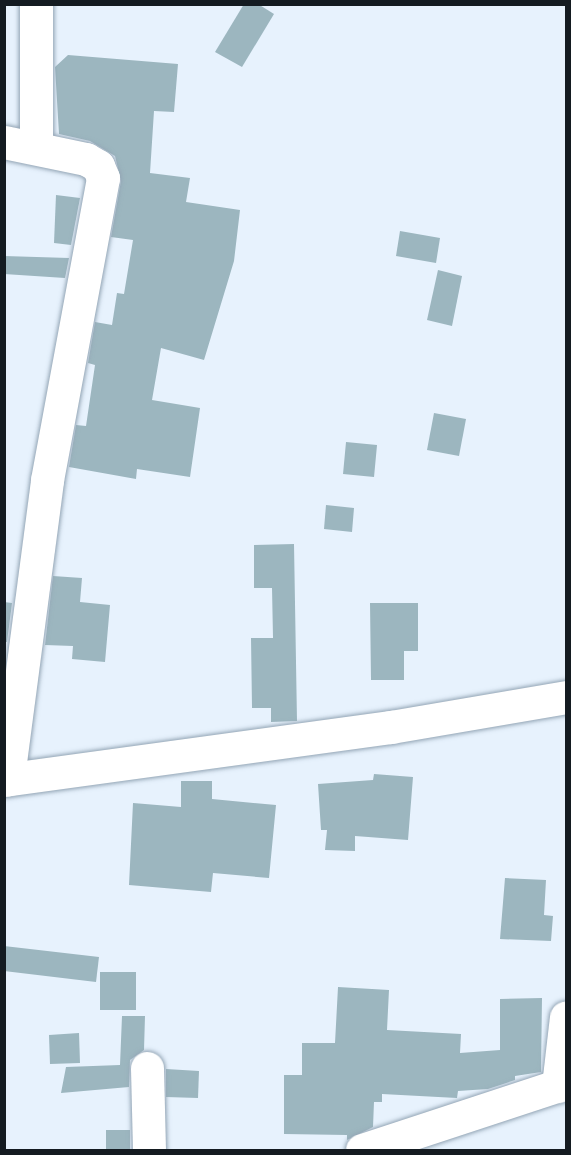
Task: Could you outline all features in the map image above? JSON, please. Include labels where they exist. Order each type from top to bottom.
[{"type":"street","points":[[36,4],[20,144],[86,159],[98,166],[103,178],[47,481],[6,779],[391,727],[567,697]]},
{"type":"street","points":[[362,1150],[562,1084],[567,1017]]},
{"type":"street","points":[[147,1068],[149,1150]]},
{"type":"building","points":[[244,4],[258,4],[274,14],[242,67],[215,52]]},
{"type":"building","points":[[68,55],[178,64],[174,112],[154,111],[150,173],[190,178],[186,202],[240,210],[234,261],[204,360],[161,348],[152,400],[200,408],[190,477],[137,469],[136,479],[69,467],[76,425],[86,426],[95,365],[88,363],[95,322],[112,325],[117,293],[124,294],[133,240],[111,237],[121,181],[115,156],[90,141],[59,134],[55,67]]},
{"type":"building","points":[[56,195],[80,198],[71,245],[54,243]]},
{"type":"building","points":[[400,231],[440,238],[436,263],[396,256]]},
{"type":"building","points":[[4,256],[69,258],[65,278],[4,274]]},
{"type":"building","points":[[438,270],[462,276],[452,326],[427,320]]},
{"type":"building","points":[[434,413],[466,419],[459,456],[427,450]]},
{"type":"building","points":[[346,442],[377,445],[374,477],[343,474]]},
{"type":"building","points":[[326,505],[354,508],[352,532],[324,529]]},
{"type":"building","points":[[294,544],[297,721],[271,722],[271,708],[252,708],[251,638],[273,638],[272,588],[254,588],[254,545]]},
{"type":"building","points":[[53,576],[82,578],[80,602],[110,605],[105,662],[72,659],[73,646],[45,645]]},
{"type":"building","points":[[4,602],[12,603],[7,642],[4,642]]},
{"type":"building","points":[[370,603],[418,603],[418,651],[404,651],[404,680],[371,680]]},
{"type":"building","points":[[374,774],[413,777],[408,840],[355,836],[355,851],[325,850],[327,830],[321,830],[318,784],[373,780]]},
{"type":"building","points":[[181,781],[212,781],[212,799],[276,805],[269,878],[213,873],[211,892],[129,885],[133,803],[181,807]]},
{"type":"building","points":[[505,878],[546,880],[544,915],[553,916],[551,941],[500,939]]},
{"type":"building","points":[[4,946],[99,957],[96,982],[4,971]]},
{"type":"building","points":[[100,972],[136,972],[136,1010],[100,1010]]},
{"type":"building","points":[[338,987],[389,990],[387,1030],[461,1034],[460,1053],[500,1050],[500,999],[542,998],[541,1072],[515,1076],[515,1080],[488,1089],[458,1091],[457,1098],[382,1094],[382,1102],[374,1102],[373,1127],[347,1140],[347,1135],[284,1134],[284,1075],[302,1075],[302,1043],[335,1043]]},
{"type":"building","points":[[122,1016],[145,1016],[144,1050],[130,1060],[129,1087],[61,1093],[66,1067],[120,1065]]},
{"type":"building","points":[[79,1033],[80,1063],[50,1064],[49,1035]]},
{"type":"building","points":[[166,1069],[199,1071],[198,1098],[166,1097]]},
{"type":"building","points":[[106,1130],[130,1130],[130,1150],[106,1150]]}]
